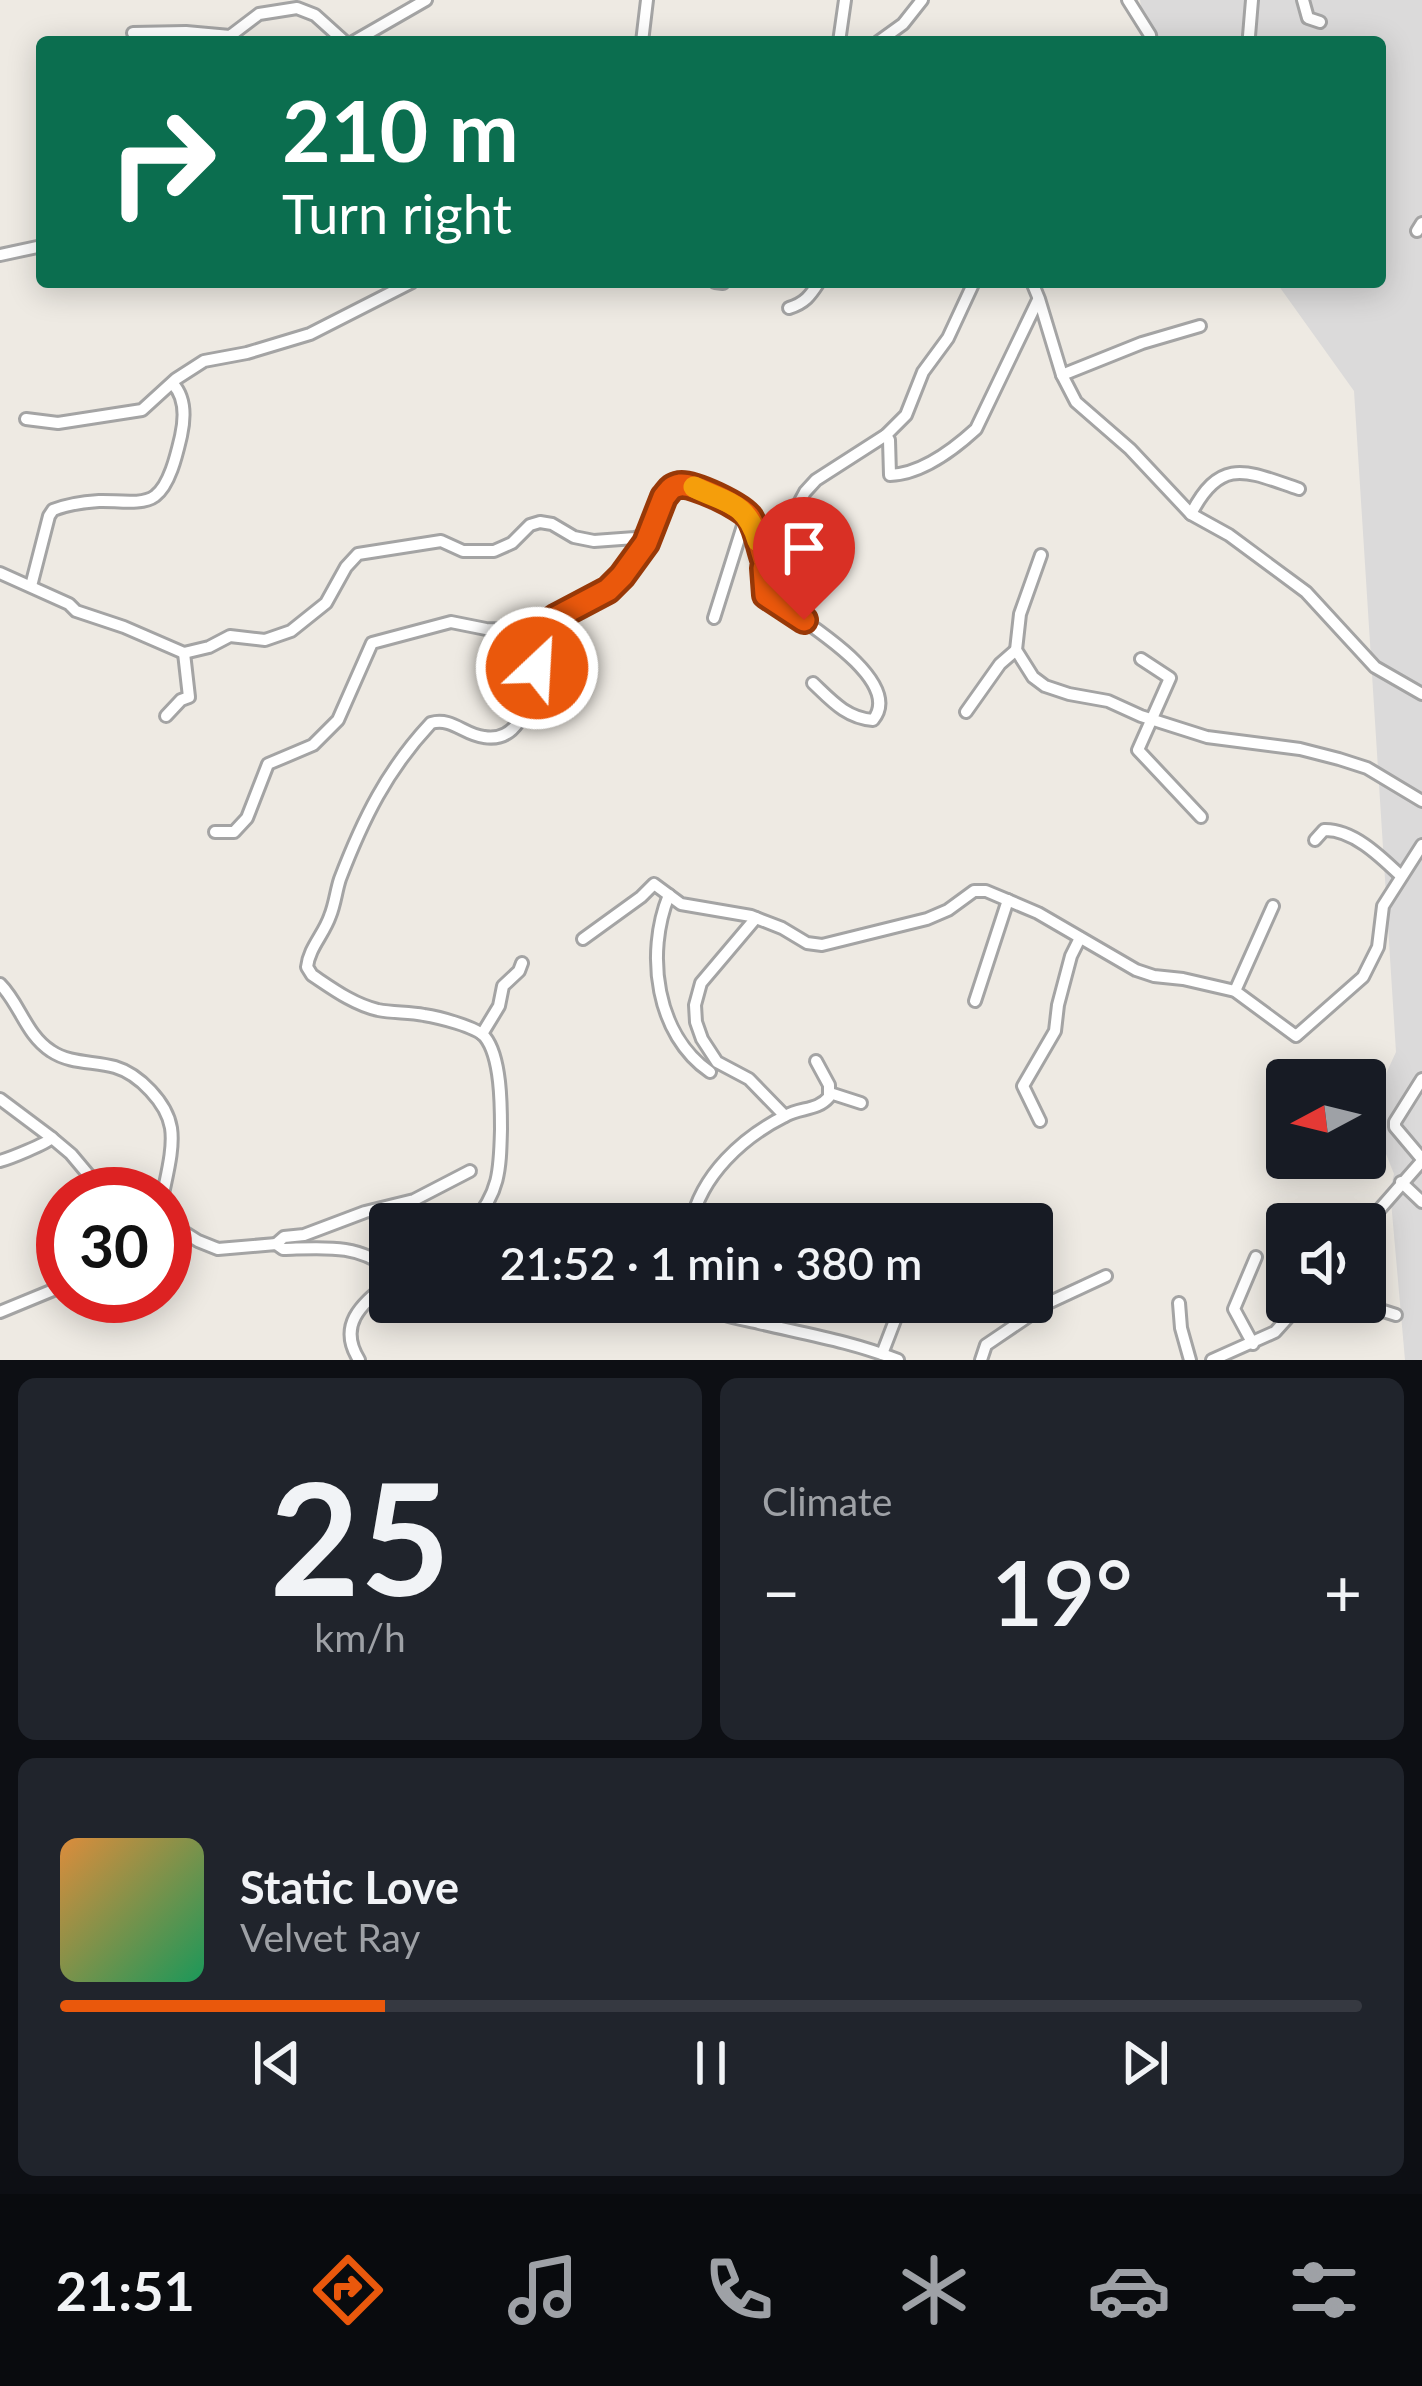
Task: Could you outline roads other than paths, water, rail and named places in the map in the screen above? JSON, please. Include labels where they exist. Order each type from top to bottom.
[{"type":"street","points":[[360,36],[425,0]]},
{"type":"street","points":[[643,36],[647,0]]},
{"type":"street","points":[[840,36],[845,0]]},
{"type":"street","points":[[886,36],[922,0]]},
{"type":"street","points":[[1129,0],[1150,36]]},
{"type":"street","points":[[1249,36],[1252,0]]},
{"type":"street","points":[[1303,0],[1308,18],[1320,22]]},
{"type":"street","points":[[133,33],[230,36],[259,14],[297,8],[315,15],[341,36]]},
{"type":"street","points":[[0,255],[36,247]]},
{"type":"street","points":[[26,419],[58,423],[142,410],[204,361],[310,334],[400,288]]},
{"type":"street","points":[[789,308],[802,304],[816,288]]},
{"type":"street","points":[[813,683],[830,703],[861,719],[878,715],[876,691],[857,663],[794,611],[766,595],[764,568],[816,480],[886,435],[906,416],[923,372],[948,338],[971,288]]},
{"type":"street","points":[[1035,288],[1062,375],[1076,402],[1130,449],[1191,514],[1229,535],[1306,592],[1375,668],[1422,694]]},
{"type":"street","points":[[886,435],[890,476],[901,475],[960,444],[976,429],[1039,298]]},
{"type":"street","points":[[1062,375],[1200,326]]},
{"type":"street","points":[[31,586],[53,510],[95,501],[150,499],[160,490],[184,419],[173,384]]},
{"type":"street","points":[[1191,514],[1220,477],[1245,471],[1299,490]]},
{"type":"street","points":[[215,832],[234,832],[247,818],[268,764],[313,745],[338,720],[372,643],[451,622],[514,630],[555,618],[608,590],[639,555],[669,490],[692,486],[747,513],[766,565]]},
{"type":"street","points":[[714,618],[747,513]]},
{"type":"street","points":[[0,573],[76,611],[184,653],[230,636],[265,640],[291,631],[326,603],[358,554],[441,541],[463,551],[494,551],[540,522],[594,541],[651,533]]},
{"type":"street","points":[[1041,555],[1021,614],[1016,650],[1033,677],[1045,686],[1108,700],[1207,737],[1339,759],[1366,768],[1422,801]]},
{"type":"street","points":[[489,1203],[497,1185],[500,1156],[499,1085],[493,1055],[482,1034],[429,1016],[362,1005],[312,975],[307,962],[328,922],[370,805],[393,770],[436,721],[484,738],[512,728],[527,707],[555,618]]},
{"type":"street","points":[[966,712],[1000,664],[1016,650]]},
{"type":"street","points":[[166,716],[189,697],[184,653]]},
{"type":"street","points":[[1141,658],[1170,678],[1138,750],[1202,817]]},
{"type":"street","points":[[1315,840],[1324,830],[1340,830],[1401,876]]},
{"type":"street","points":[[584,939],[653,884],[681,904],[756,918],[807,943],[822,945],[928,920],[974,891],[986,891],[1038,913],[1136,970],[1235,991],[1297,1036],[1363,977],[1374,959],[1383,906],[1422,845]]},
{"type":"street","points":[[669,895],[658,954],[663,1004],[682,1047],[710,1072]]},
{"type":"street","points":[[975,1000],[1008,900]]},
{"type":"street","points":[[1235,991],[1273,906]]},
{"type":"street","points":[[756,918],[701,983],[696,1022],[717,1062],[749,1079],[785,1116]]},
{"type":"street","points":[[1040,1120],[1023,1086],[1055,1031],[1071,956],[1080,938]]},
{"type":"street","points":[[482,1034],[499,1006],[503,986],[522,963]]},
{"type":"street","points":[[2,988],[52,1052],[123,1070],[149,1089],[172,1126],[167,1167]]},
{"type":"street","points":[[697,1203],[727,1160],[758,1132],[785,1116],[822,1105],[829,1085],[816,1061]]},
{"type":"street","points":[[1384,1203],[1422,1160],[1395,1122],[1422,1079]]},
{"type":"street","points":[[830,1093],[861,1103]]},
{"type":"street","points":[[0,1100],[82,1167]]},
{"type":"street","points":[[0,1161],[52,1138]]},
{"type":"street","points":[[192,1237],[218,1249],[276,1244],[414,1200],[470,1171]]},
{"type":"street","points":[[1402,1182],[1422,1202]]},
{"type":"street","points":[[276,1244],[283,1249],[348,1249],[369,1257]]},
{"type":"street","points":[[1252,1344],[1234,1309],[1256,1258]]},
{"type":"street","points":[[981,1360],[986,1345],[1048,1303],[1106,1276]]},
{"type":"street","points":[[0,1312],[36,1297]]},
{"type":"street","points":[[359,1360],[350,1341],[356,1314],[369,1298]]},
{"type":"street","points":[[1179,1303],[1190,1360]]},
{"type":"street","points":[[1386,1312],[1396,1315]]},
{"type":"street","points":[[756,1323],[842,1341],[898,1360]]},
{"type":"street","points":[[882,1354],[894,1323]]},
{"type":"street","points":[[1214,1360],[1275,1332],[1283,1323]]}]
